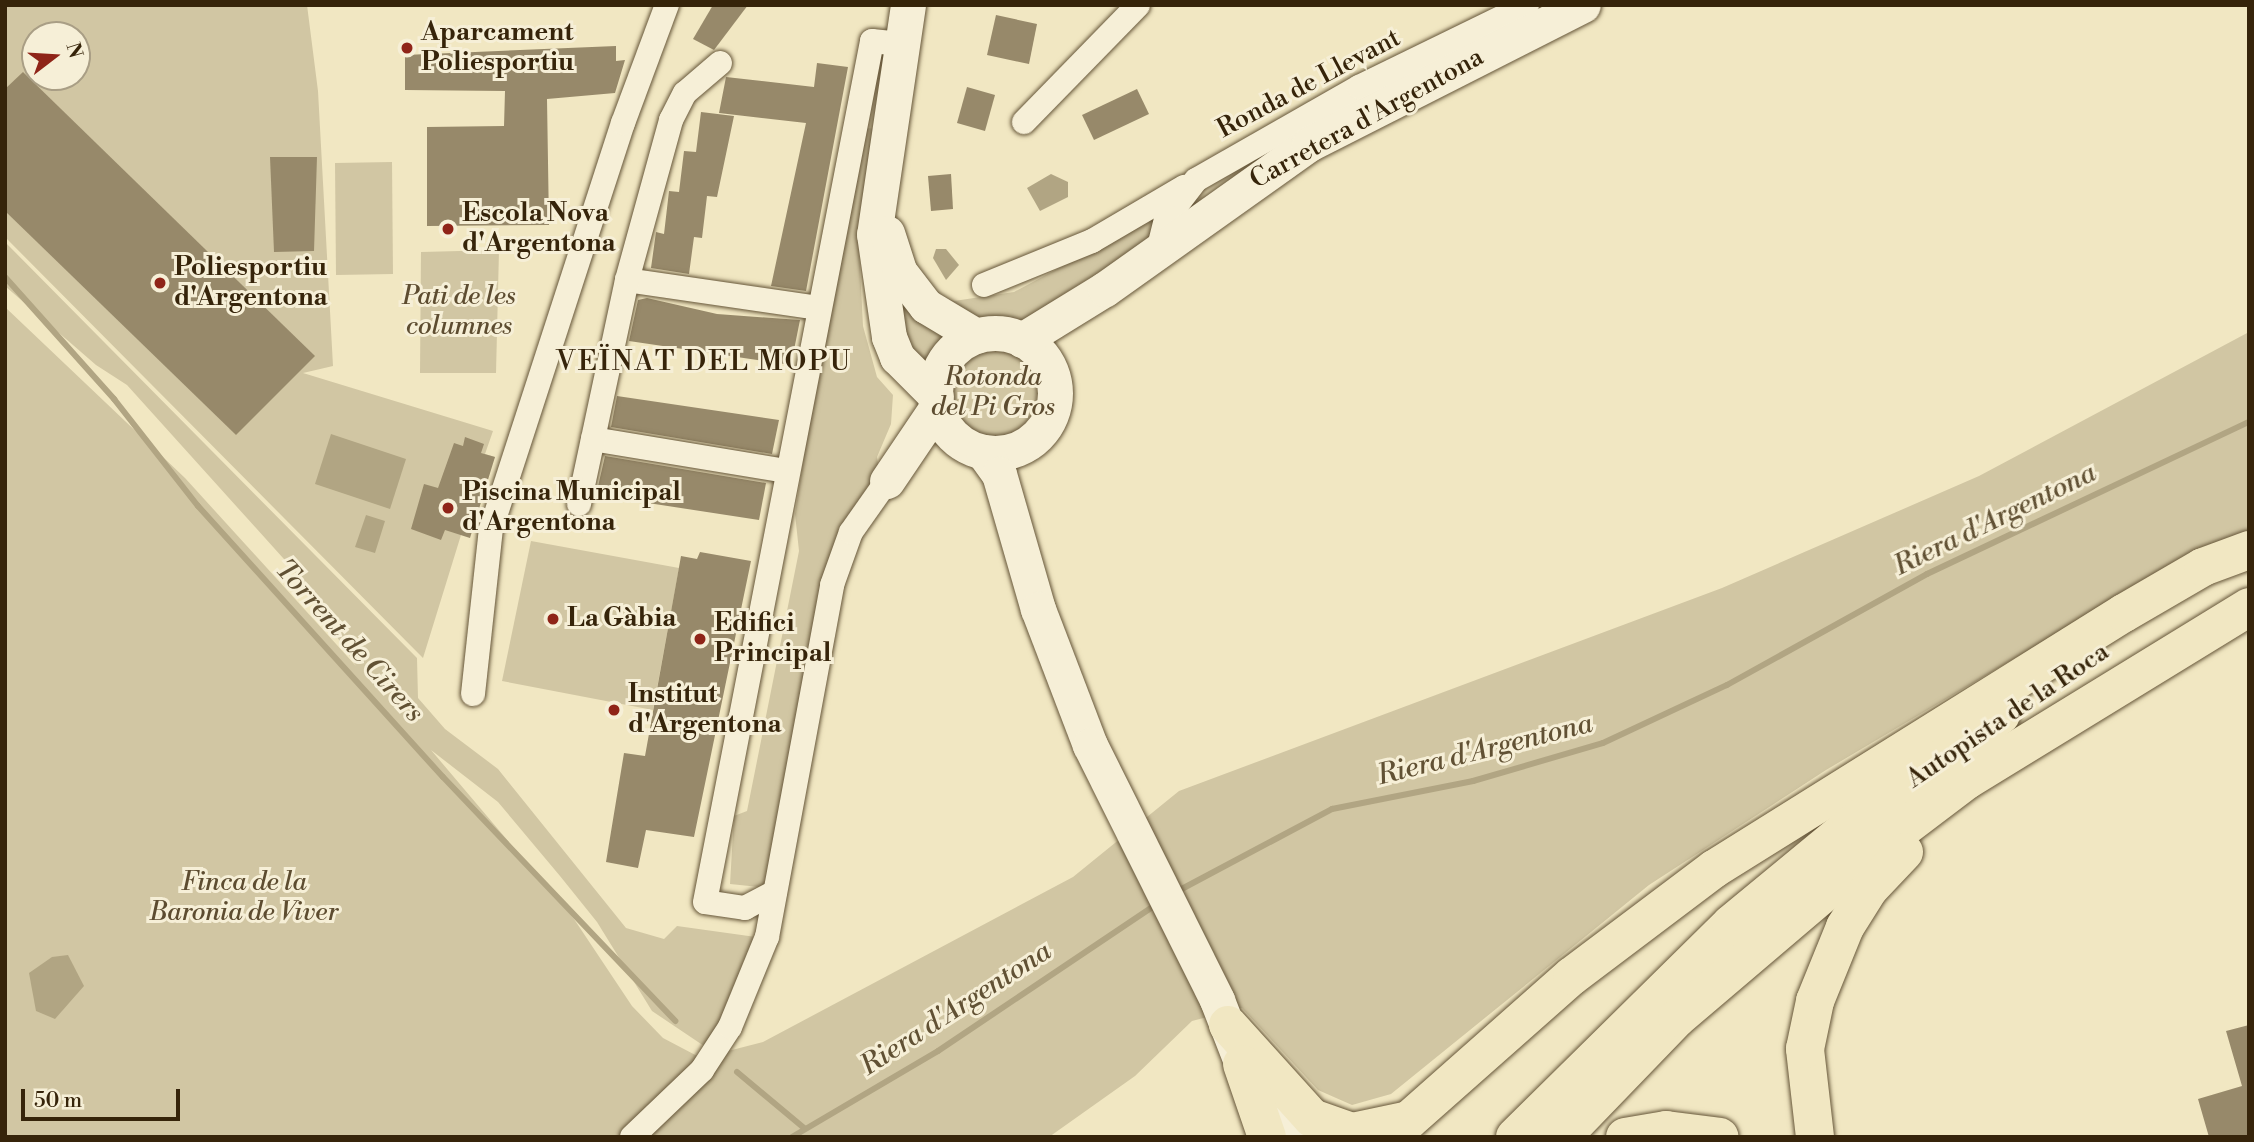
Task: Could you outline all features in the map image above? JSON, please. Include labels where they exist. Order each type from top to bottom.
[{"type":"highway","points":[[1223,1013],[1312,1118],[1352,1132],[1409,1120],[1572,976],[1714,869],[2124,613],[2203,567],[2249,550]]},
{"type":"highway","name":"Autopista de la Roca","points":[[1515,1137],[1638,1010],[1777,884],[2003,714],[2249,561]]},
{"type":"highway","name":"Autopista de la Roca","points":[[1562,1137],[1677,1018],[1877,848],[1968,780],[2249,607]]},
{"type":"highway","points":[[1815,1137],[1805,1049],[1827,963],[1869,889],[1943,818],[1968,780]]},
{"type":"highway","points":[[1242,1064],[1267,1137]]},
{"type":"highway","points":[[1625,1137],[1666,1130],[1720,1137]]},
{"type":"street","points":[[472,694],[491,529],[623,123],[667,5]]},
{"type":"street","points":[[908,5],[874,234],[889,337],[897,357],[936,401],[946,428],[973,448],[999,474],[1060,672],[1125,821],[1223,1013],[1242,1064],[1295,1137]]},
{"type":"street","points":[[1024,122],[1138,5]]},
{"type":"street","name":"Ronda de Llevant","points":[[984,285],[1092,241],[1359,87],[1527,5]]},
{"type":"street","name":"Carretera d'Argentona","points":[[1105,289],[1159,247],[1309,145],[1583,5]]},
{"type":"street","points":[[775,891],[745,908],[705,902],[786,471],[872,41],[901,44]]},
{"type":"street","points":[[579,503],[627,281],[671,121],[685,93],[720,63]]},
{"type":"street","name":"Ronda de Llevant","points":[[1159,247],[1166,219],[1196,180]]},
{"type":"street","points":[[880,196],[894,260],[908,284],[941,320],[976,337]]},
{"type":"street","points":[[627,281],[818,308]]},
{"type":"street","points":[[1022,340],[1105,289]]},
{"type":"street","points":[[1026,560],[1020,498],[1038,435],[1052,410],[1053,380],[1066,336],[1105,289]]},
{"type":"street","points":[[632,1137],[702,1070],[730,1027],[767,937],[832,586],[851,532],[887,481],[936,401],[947,358],[976,337],[999,334],[1022,340],[1042,357],[1053,380]]},
{"type":"street","points":[[887,481],[939,449],[1017,449],[1038,435]]},
{"type":"street","points":[[593,439],[786,471]]},
{"type":"green space","points":[[5,5],[307,5],[318,91],[333,366],[303,373],[493,431],[485,454],[495,457],[461,535],[423,658],[5,237]]},
{"type":"green space","points":[[867,128],[876,129],[858,228],[863,326],[877,377],[893,395],[891,424],[877,457],[881,484],[845,530],[768,888],[730,884],[734,816],[747,811],[799,551],[795,514],[809,422]]},
{"type":"green space","points":[[392,162],[393,274],[336,275],[335,163]]},
{"type":"green space","points":[[1162,213],[1152,239],[1016,324],[978,327],[920,288],[954,301],[1014,292]]},
{"type":"green space","name":"Finca de la Baronia de Viver","points":[[5,242],[417,658],[418,698],[445,729],[498,769],[626,928],[664,939],[677,926],[763,938],[710,1050],[652,1011],[597,922],[498,802],[431,750],[574,919],[632,1006],[663,1038],[701,1058],[763,1042],[1073,877],[1179,791],[1722,588],[1979,476],[2249,332],[2249,530],[2069,626],[1826,770],[1649,885],[1391,1094],[1352,1105],[1318,1090],[1242,1008],[1192,1021],[1135,1076],[1049,1137],[5,1137],[5,307],[185,478],[356,666],[292,568],[127,385],[96,365],[5,286]]},
{"type":"green space","name":"Pati de les columnes","points":[[499,250],[496,373],[420,373],[421,252]]},
{"type":"green space","points":[[900,299],[959,335],[939,346],[932,370],[916,360],[903,331]]},
{"type":"green space","name":"Rotonda del Pi Gros","points":[[993,349],[1018,356],[1030,368],[1037,393],[1030,418],[1018,430],[993,437],[968,430],[956,418],[949,393],[956,368],[968,356]]},
{"type":"green space","points":[[531,541],[679,568],[653,710],[502,681]]},
{"type":"shaded area","points":[[1051,174],[1068,182],[1068,197],[1040,211],[1027,188]]},
{"type":"shaded area","points":[[936,249],[946,249],[959,265],[946,280],[933,258]]},
{"type":"shaded area","points":[[331,434],[406,459],[390,509],[315,484]]},
{"type":"shaded area","points":[[366,515],[385,521],[375,553],[355,547]]},
{"type":"shaded area","points":[[68,955],[84,986],[55,1019],[36,1011],[29,973],[52,957]]},
{"type":"building","points":[[713,5],[748,5],[714,50],[693,39]]},
{"type":"building","points":[[996,15],[1037,24],[1029,64],[987,55]]},
{"type":"building","points":[[616,46],[616,61],[625,60],[615,93],[547,99],[549,225],[427,226],[427,127],[504,126],[505,91],[405,90],[405,55]]},
{"type":"building","points":[[817,63],[848,67],[806,291],[771,286],[806,123],[719,113],[726,77],[814,87]]},
{"type":"building","name":"Poliesportiu d'Argentona","points":[[21,74],[21,91],[43,91],[315,356],[236,435],[5,211],[5,89]]},
{"type":"building","points":[[967,87],[995,95],[985,131],[957,123]]},
{"type":"building","points":[[1137,89],[1149,114],[1094,140],[1082,115]]},
{"type":"building","points":[[701,112],[734,116],[717,197],[707,196],[702,238],[694,237],[689,274],[651,268],[656,232],[664,234],[669,191],[679,192],[684,151],[696,152]]},
{"type":"building","points":[[270,157],[317,157],[314,251],[274,252]]},
{"type":"building","points":[[951,174],[953,209],[931,211],[928,176]]},
{"type":"building","points":[[647,298],[717,314],[800,320],[791,365],[629,341],[638,300]]},
{"type":"building","points":[[617,396],[779,420],[772,454],[611,427]]},
{"type":"building","name":"Piscina Municipal d'Argentona","points":[[465,437],[484,444],[481,453],[495,457],[470,538],[445,530],[441,540],[411,529],[424,484],[438,488],[454,443],[463,446]]},
{"type":"building","points":[[605,456],[766,483],[759,520],[596,495]]},
{"type":"building","name":"Edifici Principal","points":[[700,552],[751,561],[694,837],[646,830],[638,868],[606,862],[624,753],[645,756],[681,556],[697,559]]},
{"type":"building","points":[[2249,1025],[2249,1137],[2209,1137],[2198,1099],[2242,1086],[2226,1031]]},
{"type":"waterway","name":"Torrent de Cirers","points":[[5,277],[114,399],[198,506],[443,777],[675,1021]]},
{"type":"waterway","name":"Riera d'Argentona","points":[[1176,892],[1332,809],[1473,781],[1603,743],[1727,685],[1927,574],[2249,422]]},
{"type":"waterway","name":"Riera d'Argentona","points":[[792,1137],[938,1051],[1158,903]]},
{"type":"waterway","name":"Torrent de Cirers","points":[[737,1072],[804,1128]]},
{"type":"place","name":"Aparcament Poliesportiu","points":[[407,48]]},
{"type":"place","name":"Escola Nova d'Argentona","points":[[448,229]]},
{"type":"place","name":"Poliesportiu d'Argentona","points":[[160,283]]},
{"type":"place","name":"Piscina Municipal d'Argentona","points":[[448,508]]},
{"type":"place","name":"La Gàbia","points":[[553,619]]},
{"type":"place","name":"Edifici Principal","points":[[700,639]]},
{"type":"place","name":"Institut d'Argentona","points":[[614,710]]},
{"type":"district","name":"VEÏNAT DEL MOPU","points":[[704,362]]}]
